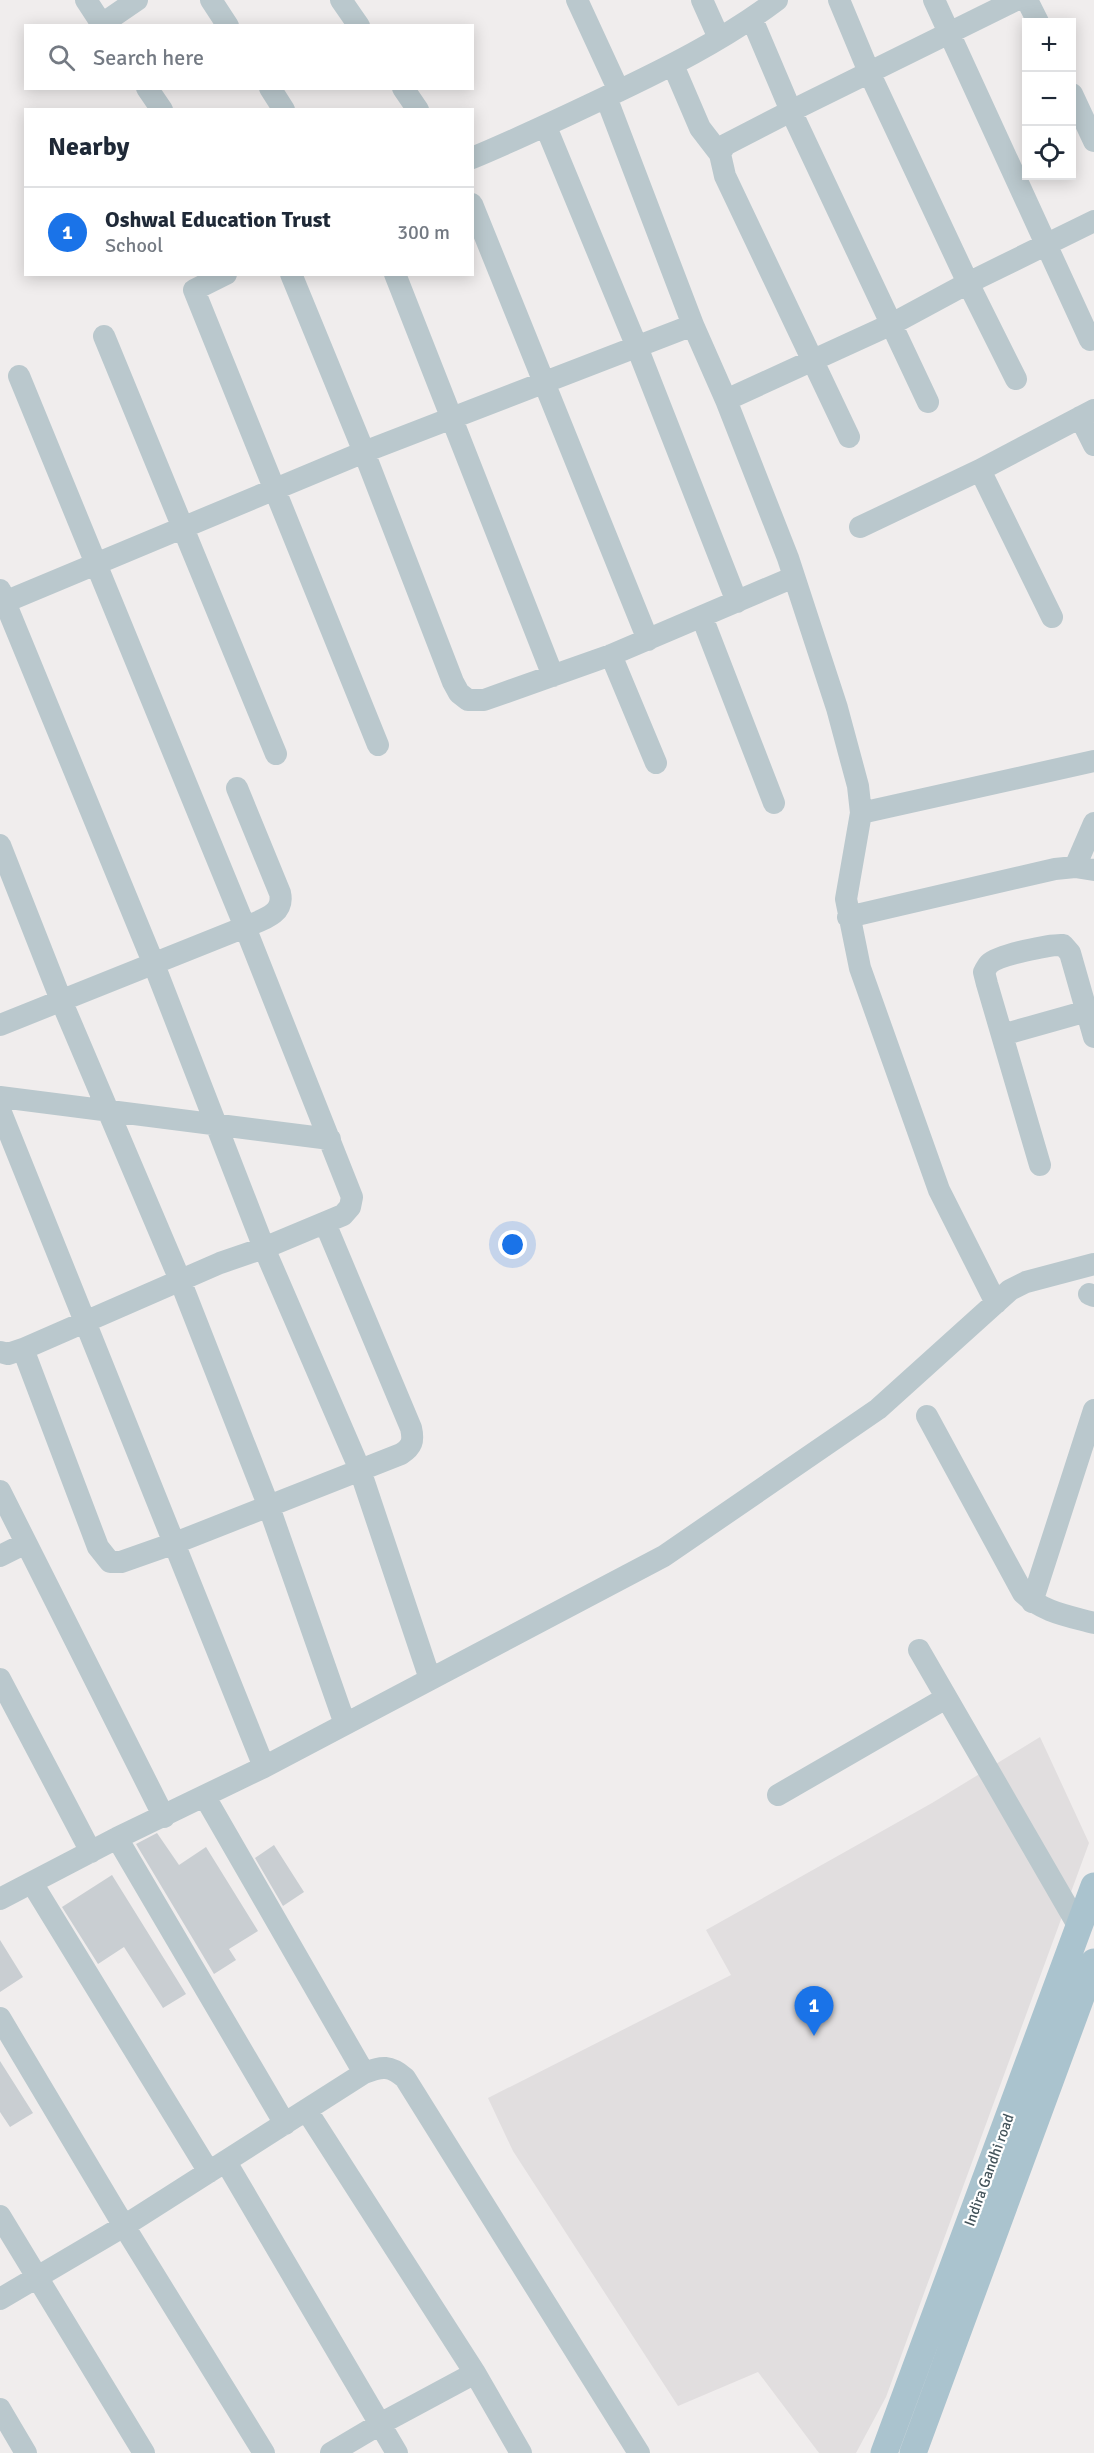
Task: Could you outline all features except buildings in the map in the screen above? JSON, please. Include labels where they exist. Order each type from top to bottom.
[{"type":"main road","name":"Indira Gandhi road","points":[[884,2453],[1094,1886]]},
{"type":"main road","name":"Indira Gandhi road","points":[[913,2453],[1094,1962]]},
{"type":"street","points":[[86,0],[102,24]]},
{"type":"street","points":[[104,24],[137,0]]},
{"type":"street","points":[[211,0],[227,24]]},
{"type":"street","points":[[341,0],[358,24]]},
{"type":"street","points":[[577,0],[693,325],[726,400],[794,577],[842,726],[858,786],[861,813],[847,886],[848,917],[860,968],[939,1190],[996,1303]]},
{"type":"street","points":[[702,0],[719,38]]},
{"type":"street","points":[[474,157],[546,127],[673,65],[752,19],[777,0]]},
{"type":"street","points":[[839,0],[968,283],[1016,379]]},
{"type":"street","points":[[934,0],[1090,340]]},
{"type":"street","points":[[720,154],[725,146],[790,111],[1016,0]]},
{"type":"street","points":[[1027,0],[1036,18]]},
{"type":"street","points":[[752,19],[790,111],[928,402]]},
{"type":"street","points":[[673,65],[700,128],[720,154],[725,176],[849,437]]},
{"type":"street","points":[[148,90],[161,108]]},
{"type":"street","points":[[271,90],[283,108]]},
{"type":"street","points":[[404,90],[417,108]]},
{"type":"street","points":[[1076,103],[1094,141]]},
{"type":"street","points":[[546,127],[637,347],[737,602]]},
{"type":"street","points":[[474,209],[648,640]]},
{"type":"street","points":[[726,400],[892,324],[968,283],[1094,221]]},
{"type":"street","points":[[222,276],[194,290],[378,745]]},
{"type":"street","points":[[292,276],[459,693],[468,700],[484,700],[611,655],[794,577]]},
{"type":"street","points":[[396,276],[553,676]]},
{"type":"street","points":[[430,1679],[360,1470],[264,1248],[153,962],[2,599],[95,565],[364,452],[693,325]]},
{"type":"street","points":[[104,336],[276,754]]},
{"type":"street","points":[[0,1352],[8,1354],[23,1349],[220,1263],[325,1223],[343,1215],[350,1207],[352,1197],[19,376]]},
{"type":"street","points":[[860,527],[980,470],[1087,414],[1094,445]]},
{"type":"street","points":[[980,470],[1052,617]]},
{"type":"street","points":[[702,617],[774,803]]},
{"type":"street","points":[[611,655],[656,763]]},
{"type":"street","points":[[861,813],[1094,761]]},
{"type":"street","points":[[0,1025],[244,927],[278,911],[282,902],[237,788]]},
{"type":"street","points":[[848,917],[1055,869],[1085,868],[1094,824]]},
{"type":"street","points":[[0,845],[61,1000],[180,1280],[269,1507],[345,1724]]},
{"type":"street","points":[[1040,1165],[984,972],[989,964],[1001,958],[1052,944],[1063,945],[1070,953],[1090,1010],[1094,1037]]},
{"type":"street","points":[[1002,1035],[1090,1010]]},
{"type":"street","points":[[0,1097],[330,1139]]},
{"type":"street","points":[[0,1110],[264,1767]]},
{"type":"street","points":[[23,1349],[102,1555],[110,1562],[121,1562],[174,1543],[401,1454],[410,1448],[413,1439],[325,1223]]},
{"type":"street","points":[[0,1899],[117,1838],[264,1767],[664,1556],[878,1409],[1010,1290],[1026,1282],[1094,1264]]},
{"type":"street","points":[[1032,1602],[1094,1410]]},
{"type":"street","points":[[927,1416],[1017,1584],[1032,1602],[1048,1610],[1094,1623]]},
{"type":"street","points":[[0,1491],[164,1817]]},
{"type":"street","points":[[0,1556],[26,1543]]},
{"type":"street","points":[[919,1650],[1079,1928]]},
{"type":"street","points":[[0,1681],[91,1852]]},
{"type":"street","points":[[778,1795],[946,1698]]},
{"type":"street","points":[[205,1797],[364,2073]]},
{"type":"street","points":[[117,1838],[285,2124]]},
{"type":"street","points":[[32,1883],[217,2167],[397,2453]]},
{"type":"street","points":[[0,2018],[124,2226],[264,2453]]},
{"type":"street","points":[[0,2299],[124,2226],[364,2073],[382,2066],[394,2069],[405,2078],[639,2453]]},
{"type":"street","points":[[307,2111],[475,2373],[521,2453]]},
{"type":"street","points":[[0,2216],[144,2453]]},
{"type":"street","points":[[331,2453],[475,2373]]},
{"type":"street","points":[[0,2409],[26,2453]]},
{"type":"shaded area","points":[[1040,1737],[1089,1843],[886,2397],[856,2453],[819,2453],[758,2372],[678,2406],[513,2151],[488,2098],[731,1975],[706,1930],[932,1803]]},
{"type":"place","name":"Oshwal Education Trust","points":[[814,2036]]}]
